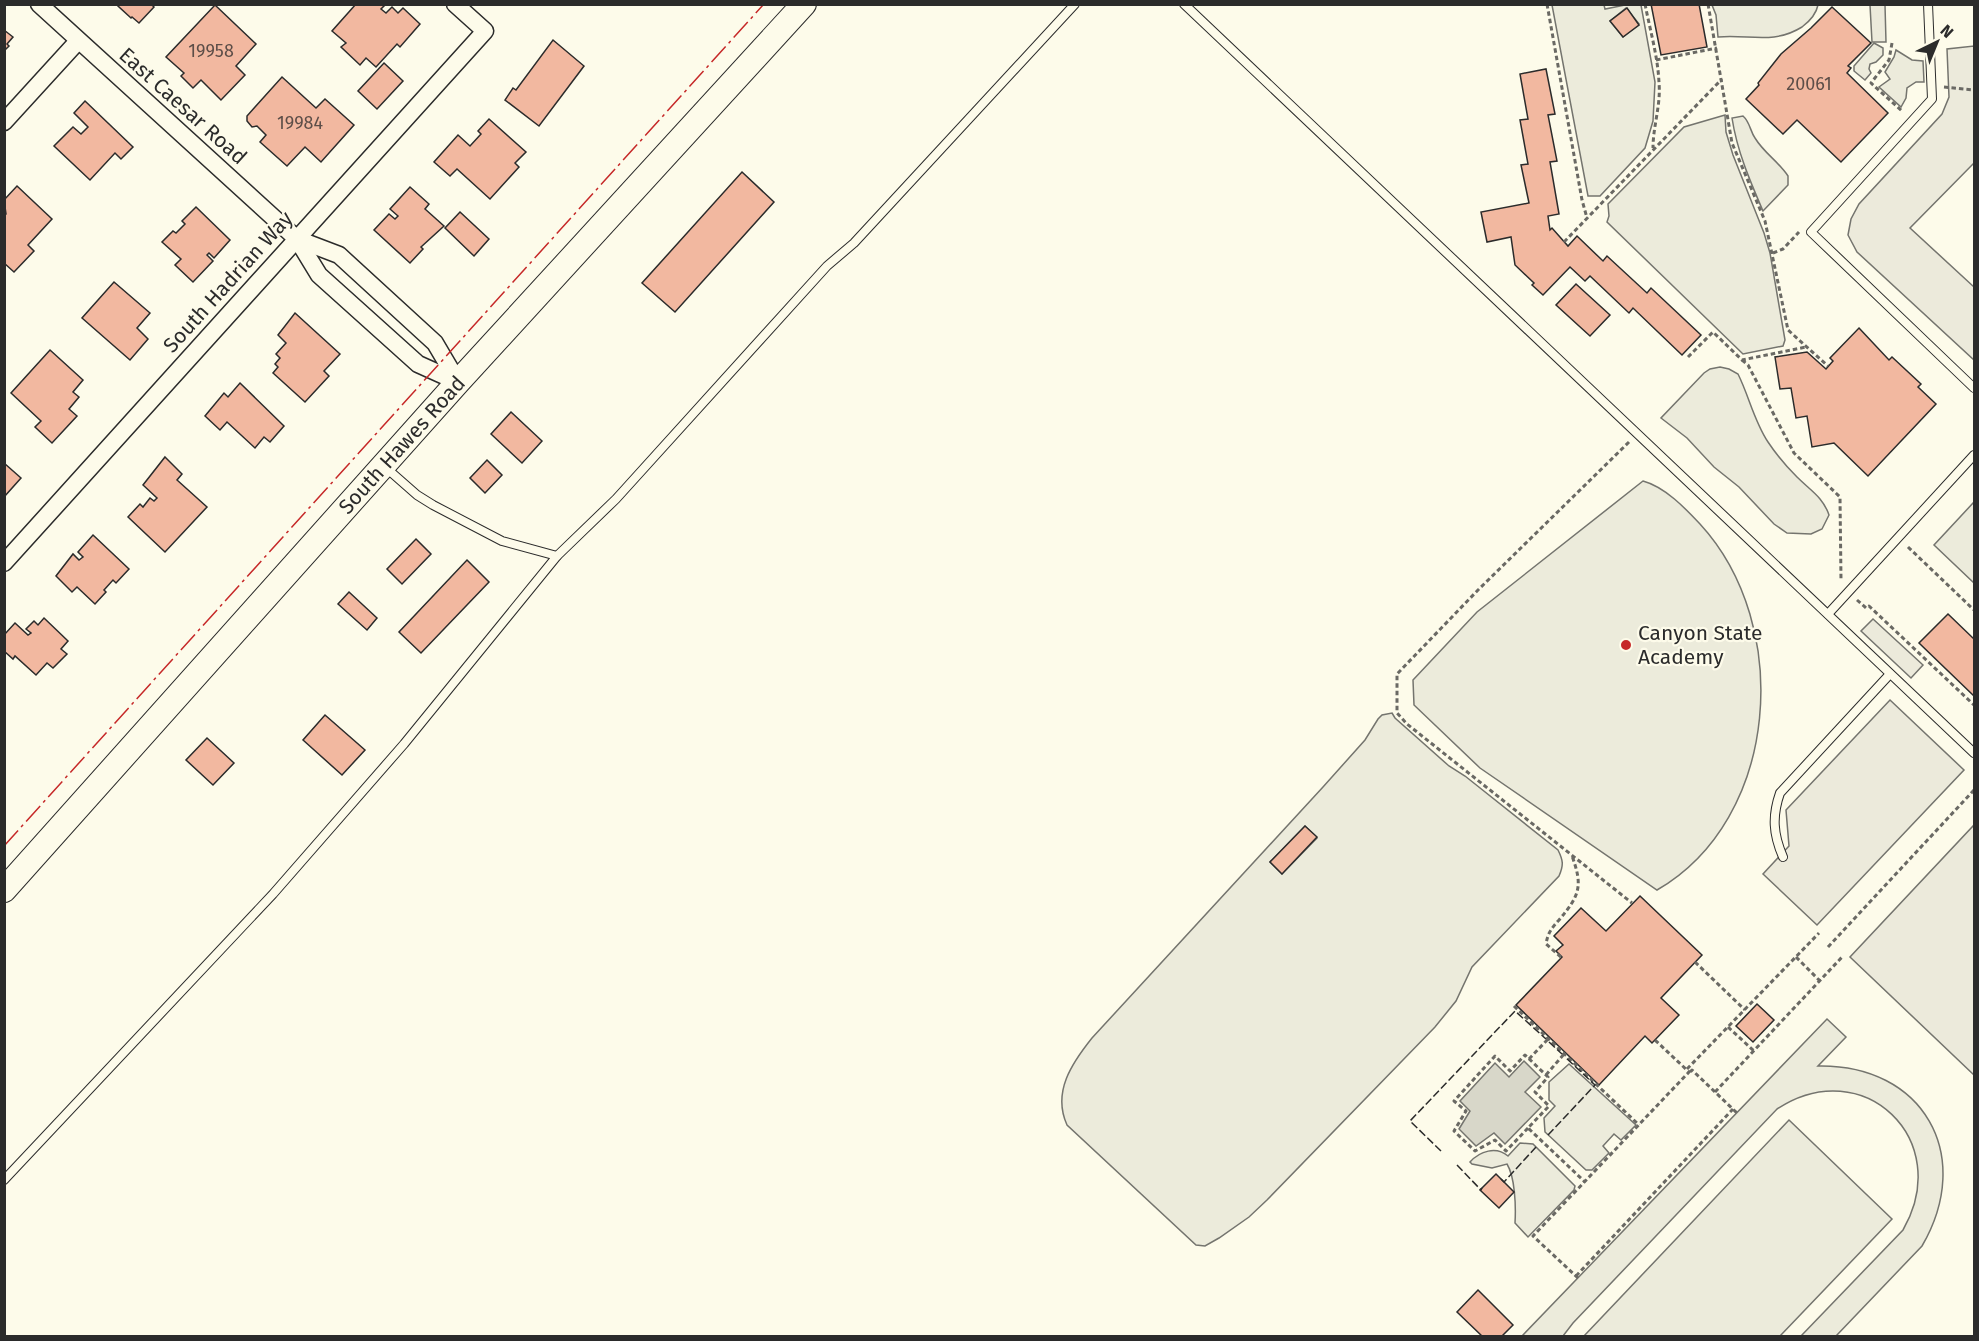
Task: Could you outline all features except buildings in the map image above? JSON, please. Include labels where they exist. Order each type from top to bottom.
[{"type":"main road","name":"South Hawes Road","points":[[4,890],[458,382],[804,4]]},
{"type":"street","name":"East Caesar Road","points":[[39,4],[297,239],[319,274],[418,364],[458,382]]},
{"type":"street","name":"South Hadrian Way","points":[[4,563],[484,31],[455,4]]},
{"type":"street","points":[[4,122],[78,41]]},
{"type":"street","name":"East Caesar Road","points":[[297,239],[339,255],[435,343],[458,382]]},
{"type":"lane","points":[[4,1180],[273,894],[404,744],[557,556],[616,499],[827,266],[855,243],[1075,4]]},
{"type":"lane","points":[[1184,4],[1974,753]]},
{"type":"lane","points":[[1928,4],[1932,99],[1811,232],[1974,388]]},
{"type":"lane","points":[[1828,614],[1974,455]]},
{"type":"lane","points":[[384,466],[417,495],[502,542],[557,556]]},
{"type":"lane","points":[[1783,857],[1776,838],[1774,822],[1780,793],[1890,674]]},
{"type":"path","points":[[1547,4],[1587,218]]},
{"type":"path","points":[[1645,4],[1659,82],[1659,107],[1653,136],[1653,149]]},
{"type":"path","points":[[1708,4],[1732,143],[1764,221],[1788,330],[1828,366]]},
{"type":"path","points":[[1892,42],[1889,60],[1871,83],[1904,114]]},
{"type":"path","points":[[1656,60],[1717,48]]},
{"type":"path","points":[[1564,242],[1722,78]]},
{"type":"path","points":[[1947,87],[1974,90]]},
{"type":"path","points":[[1688,357],[1713,332],[1748,365],[1794,453],[1840,497],[1841,584],[1866,608],[1869,606],[1974,705]]},
{"type":"path","points":[[1692,345],[1696,349]]},
{"type":"path","points":[[1742,360],[1806,347]]},
{"type":"path","points":[[1632,903],[1407,724],[1397,713],[1396,674],[1478,590],[1638,434]]},
{"type":"path","points":[[1898,538],[1974,610]]},
{"type":"path","points":[[1828,946],[1974,790]]},
{"type":"path","points":[[1562,957],[1546,944],[1548,933],[1578,894],[1579,875],[1571,854]]},
{"type":"path","points":[[1733,1109],[1577,1277],[1533,1236],[1639,1125],[1728,1026],[1819,933]]},
{"type":"path","points":[[1715,1092],[1844,956]]},
{"type":"path","points":[[1796,957],[1820,981]]},
{"type":"path","points":[[1695,962],[1744,1010]]},
{"type":"path","points":[[1514,1006],[1639,1125]]},
{"type":"path","points":[[1728,1026],[1754,1051]]},
{"type":"path","points":[[1529,1059],[1548,1039]]},
{"type":"path","points":[[1655,1040],[1688,1071],[1692,1070],[1737,1113]]},
{"type":"path","points":[[1546,1075],[1525,1055],[1510,1071],[1495,1056],[1455,1101],[1466,1111],[1454,1131],[1475,1151],[1495,1140],[1506,1151],[1549,1106],[1535,1092],[1564,1054]]},
{"type":"path","points":[[1528,1128],[1585,1182]]},
{"type":"shaded area","points":[[1712,4],[1818,5],[1812,18],[1802,27],[1781,36],[1761,38],[1718,37],[1716,15]]},
{"type":"shaded area","points":[[1552,5],[1604,5],[1605,9],[1641,5],[1655,82],[1653,121],[1645,148],[1600,196],[1588,196]],"holes":[[[1626,8],[1639,24],[1623,37],[1610,21]]]},
{"type":"shaded area","points":[[1870,5],[1885,5],[1886,42],[1872,42]]},
{"type":"shaded area","points":[[1874,43],[1883,48],[1883,55],[1870,64],[1871,73],[1865,80],[1854,71],[1854,66]]},
{"type":"shaded area","points":[[1974,46],[1974,163],[1910,228],[1974,287],[1974,360],[1857,252],[1848,235],[1851,219],[1859,204],[1942,114],[1949,97],[1947,49]]},
{"type":"shaded area","points":[[1896,50],[1912,60],[1923,61],[1924,82],[1916,82],[1907,88],[1906,98],[1901,107],[1879,87],[1890,79],[1885,72]]},
{"type":"shaded area","points":[[1725,115],[1726,132],[1733,155],[1770,253],[1785,340],[1783,346],[1743,354],[1607,222],[1608,204],[1684,127]]},
{"type":"shaded area","points":[[1743,116],[1759,143],[1788,176],[1788,185],[1763,211],[1744,166],[1734,130],[1732,118]]},
{"type":"shaded area","points":[[1720,367],[1738,374],[1768,442],[1789,469],[1823,503],[1829,515],[1822,529],[1811,534],[1787,533],[1774,524],[1739,487],[1714,467],[1687,438],[1661,418],[1704,373]]},
{"type":"shaded area","points":[[1643,481],[1667,493],[1688,511],[1730,566],[1750,614],[1760,665],[1759,718],[1749,770],[1729,817],[1698,858],[1657,890],[1480,768],[1414,705],[1413,680],[1477,612]]},
{"type":"shaded area","points":[[1974,502],[1974,583],[1934,545]]},
{"type":"shaded area","points":[[1873,619],[1923,665],[1911,678],[1861,631]]},
{"type":"shaded area","points":[[1890,700],[1964,770],[1817,925],[1763,874],[1789,846],[1786,810]]},
{"type":"shaded area","points":[[1392,713],[1449,766],[1465,776],[1558,850],[1562,863],[1561,872],[1472,967],[1456,1001],[1435,1027],[1267,1200],[1249,1217],[1219,1238],[1205,1246],[1196,1245],[1067,1125],[1062,1101],[1066,1078],[1092,1038],[1323,787],[1365,740],[1382,715]],"holes":[[[1305,826],[1317,838],[1282,874],[1270,862]]]},
{"type":"shaded area","points":[[1974,825],[1974,1075],[1850,957]]},
{"type":"shaded area","points":[[1827,1019],[1846,1037],[1818,1066],[1855,1069],[1886,1080],[1911,1098],[1929,1121],[1940,1149],[1943,1179],[1937,1212],[1922,1246],[1836,1336],[1801,1336],[1903,1230],[1916,1197],[1917,1165],[1909,1137],[1892,1114],[1868,1099],[1840,1091],[1809,1094],[1777,1109],[1563,1336],[1522,1336]]},
{"type":"shaded area","points":[[1524,1061],[1540,1077],[1525,1092],[1541,1107],[1505,1144],[1494,1133],[1476,1146],[1459,1129],[1470,1111],[1460,1101],[1495,1063],[1509,1077]]},
{"type":"shaded area","points":[[1569,1064],[1636,1125],[1621,1140],[1614,1134],[1603,1146],[1609,1153],[1592,1170],[1586,1170],[1545,1132],[1544,1118],[1555,1106],[1549,1100],[1549,1082]]},
{"type":"shaded area","points":[[1789,1120],[1892,1219],[1780,1336],[1584,1336]]},
{"type":"shaded area","points":[[1520,1143],[1533,1144],[1575,1186],[1574,1190],[1528,1237],[1515,1223],[1513,1184],[1507,1164],[1492,1168],[1470,1162],[1478,1155],[1488,1151],[1498,1151],[1508,1156]]},
{"type":"fence","points":[[1441,1151],[1410,1121],[1515,1011],[1546,1039]]},
{"type":"fence","points":[[1549,1042],[1562,1054]]},
{"type":"fence","points":[[1548,1135],[1595,1085],[1565,1057]]},
{"type":"fence","points":[[1501,1179],[1504,1182],[1536,1147]]},
{"type":"fence","points":[[1457,1165],[1481,1190],[1482,1188]]},
{"type":"power","points":[[4,846],[764,4]]},
{"type":"place","name":"Canyon State Academy","points":[[1626,645]]}]
